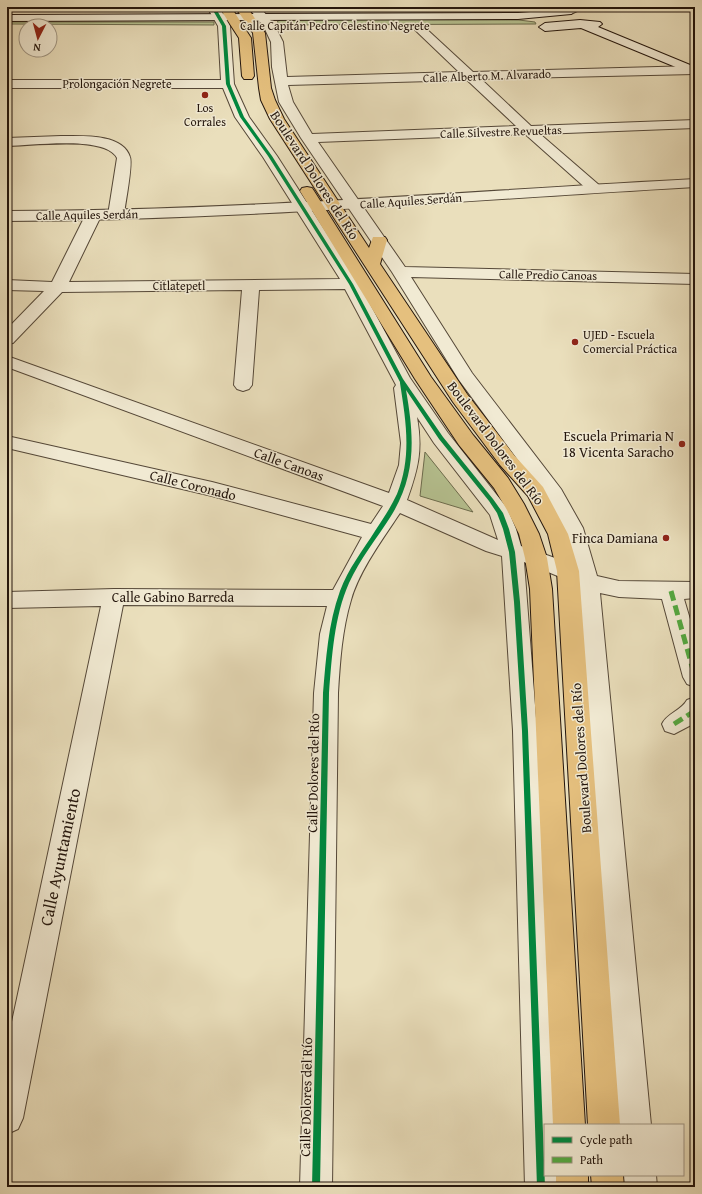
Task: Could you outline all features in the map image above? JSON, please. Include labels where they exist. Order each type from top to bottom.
[{"type":"main road","name":"Boulevard Dolores del Río","points":[[240,16],[261,40],[265,88],[268,100],[282,110],[328,207],[424,378],[466,440],[501,482],[529,534],[524,555],[541,589],[569,1124]]},
{"type":"main road","name":"Boulevard Dolores del Río","points":[[240,16],[245,38],[248,84],[252,99],[261,119],[373,263],[477,423],[536,492],[558,534],[568,571],[597,993],[604,1124]]},
{"type":"main road","points":[[373,263],[379,240]]},
{"type":"main road","points":[[523,454],[536,492]]},
{"type":"main road","points":[[572,1176],[572,1187]]},
{"type":"main road","points":[[607,1176],[608,1187]]},
{"type":"street","points":[[536,7],[596,24],[695,68]]},
{"type":"street","points":[[518,16],[541,20],[545,26],[560,13],[579,7]]},
{"type":"street","points":[[560,13],[583,25],[695,68]]},
{"type":"street","name":"Calle Capitán Pedro Celestino Negrete","points":[[7,18],[518,16],[560,13]]},
{"type":"street","points":[[540,1187],[525,730],[517,602],[524,555],[500,513],[441,438],[401,379],[351,284],[328,207],[308,138],[282,110],[277,42],[240,16],[226,42],[228,84],[242,117],[328,207],[379,240],[465,376],[554,494],[565,512],[572,528],[588,582],[635,1124]]},
{"type":"street","name":"Calle Capitán Pedro Celestino Negrete","points":[[58,26],[240,16],[417,26],[545,26],[596,24]]},
{"type":"street","points":[[7,27],[18,26]]},
{"type":"street","points":[[417,26],[529,131],[594,188]]},
{"type":"street","name":"Calle Alberto M. Alvarado","points":[[280,81],[471,77],[695,68]]},
{"type":"street","name":"Prolongación Negrete","points":[[7,84],[228,84]]},
{"type":"street","name":"Calle Silvestre Revueltas","points":[[308,138],[695,124]]},
{"type":"street","points":[[7,142],[81,140],[111,145],[120,150],[124,158],[116,215]]},
{"type":"street","name":"Calle Aquiles Serdán","points":[[7,216],[93,216],[328,207],[594,188],[695,183]]},
{"type":"street","points":[[7,339],[58,287],[93,216]]},
{"type":"street","name":"Calle Predio Canoas","points":[[400,272],[695,279]]},
{"type":"street","name":"Citlatepetl","points":[[7,285],[58,287],[351,284]]},
{"type":"street","points":[[243,386],[251,286]]},
{"type":"street","name":"Calle Canoas","points":[[7,361],[396,503],[494,546],[568,571],[588,582],[619,589],[671,591],[695,590]]},
{"type":"street","name":"Calle Dolores del Río","points":[[316,1187],[326,693],[331,634],[340,598],[364,550],[396,503],[409,465],[411,443],[410,423],[401,379]]},
{"type":"street","name":"Calle Coronado","points":[[7,442],[212,489],[377,533]]},
{"type":"street","points":[[671,591],[695,677]]},
{"type":"street","name":"Calle Gabino Barreda","points":[[7,600],[114,597],[340,598]]},
{"type":"street","name":"Calle Ayuntamiento","points":[[7,1118],[114,597]]},
{"type":"street","points":[[674,724],[693,712],[695,707]]},
{"type":"street","points":[[640,1176],[641,1187]]},
{"type":"green space","points":[[281,19],[519,20],[535,22],[536,24],[281,25],[277,22]]},
{"type":"green space","points":[[7,22],[18,22],[18,24],[7,24]]},
{"type":"green space","points":[[58,22],[214,22],[214,25],[58,24]]},
{"type":"green space","points":[[425,452],[473,512],[420,496]]},
{"type":"marked path","points":[[671,591],[695,677]]},
{"type":"marked path","points":[[674,724],[693,712],[695,707]]},
{"type":"cycle path","points":[[213,7],[224,26],[228,84],[242,117],[270,156],[351,284],[401,379],[441,438],[491,500],[500,513],[506,529],[512,552],[517,602],[525,731],[541,1187]]},
{"type":"cycle path","points":[[316,1187],[326,693],[329,657],[332,634],[343,591],[361,557],[390,513],[405,478],[409,461],[410,444],[409,426],[402,383]]},
{"type":"place","name":"Los Corrales","points":[[205,95]]},
{"type":"place","name":"UJED - Escuela Comercial Práctica","points":[[575,342]]},
{"type":"place","name":"Escuela Primaria N 18 Vicenta Saracho","points":[[682,444]]},
{"type":"place","name":"Finca Damiana","points":[[666,538]]}]
